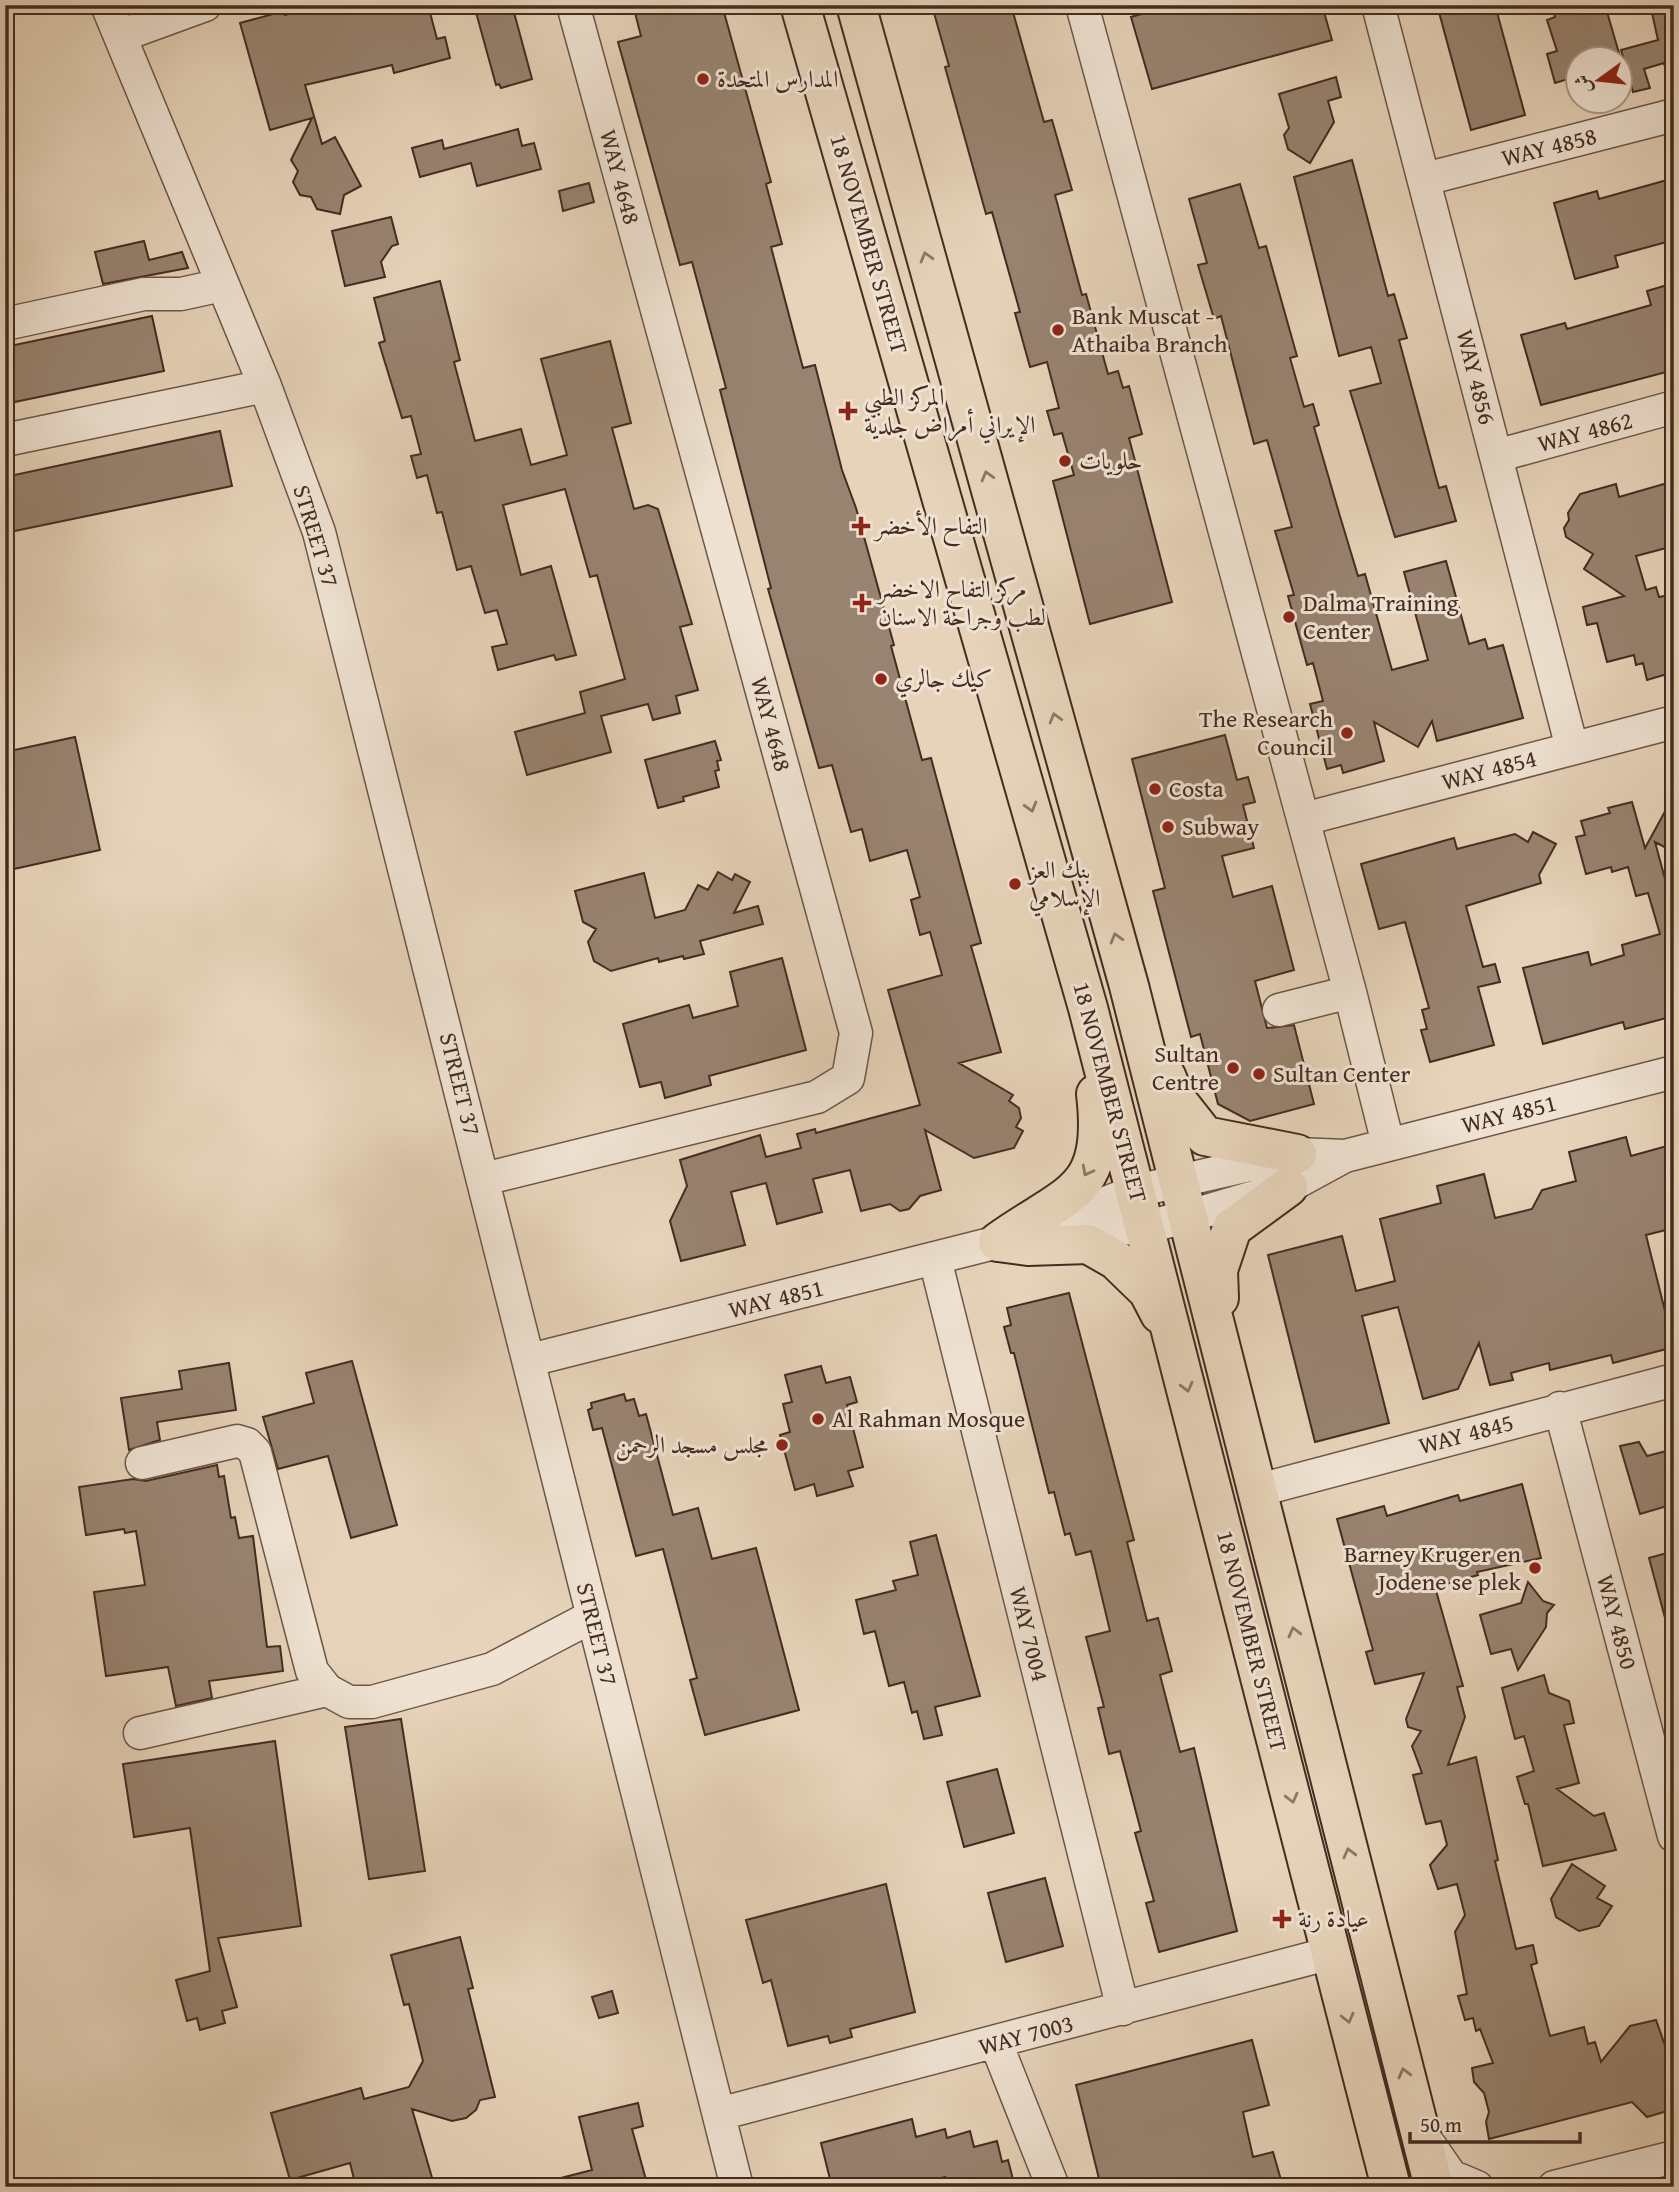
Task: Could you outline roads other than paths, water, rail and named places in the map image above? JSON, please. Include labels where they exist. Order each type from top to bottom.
[{"type":"main road","name":"18 NOVEMBER STREET","points":[[800,5],[1088,1008],[1391,2187]]},
{"type":"main road","name":"18 NOVEMBER STREET","points":[[856,5],[1129,986],[1434,2187]]},
{"type":"main road","points":[[1129,986],[1175,1098],[1205,1136],[1293,1170],[1231,1228],[1225,1244],[1218,1270],[1217,1292],[1232,1387]]},
{"type":"main road","points":[[1088,1008],[1101,1131],[1090,1168],[1073,1195],[1027,1221],[1010,1239],[1028,1247],[1088,1244],[1116,1260],[1148,1291],[1177,1346]]},
{"type":"street","name":"STREET 37","points":[[107,5],[265,386],[318,532],[530,1360],[737,2187]]},
{"type":"street","points":[[120,36],[205,5]]},
{"type":"street","name":"WAY 4648","points":[[484,1179],[817,1097],[848,1078],[856,1033],[573,5]]},
{"type":"street","points":[[1082,5],[1304,819],[1388,1144]]},
{"type":"street","name":"WAY 4856","points":[[1378,5],[1572,748]]},
{"type":"street","name":"WAY 4858","points":[[1425,179],[1674,115]]},
{"type":"street","points":[[5,324],[144,294],[181,294],[222,285]]},
{"type":"street","points":[[5,440],[265,386]]},
{"type":"street","name":"WAY 4862","points":[[1496,456],[1674,407]]},
{"type":"street","name":"WAY 4854","points":[[1304,819],[1674,722]]},
{"type":"street","points":[[1279,1010],[1350,992]]},
{"type":"street","name":"WAY 4851","points":[[530,1360],[1010,1239],[1141,1209],[1674,1072]]},
{"type":"street","name":"WAY 7004","points":[[935,1259],[1123,2008]]},
{"type":"street","name":"WAY 4845","points":[[1259,1490],[1560,1408],[1674,1380]]},
{"type":"street","name":"WAY 4850","points":[[1560,1408],[1674,1836]]},
{"type":"street","points":[[142,1463],[237,1441],[247,1444],[255,1452],[312,1671],[327,1690],[349,1702],[372,1702],[492,1669],[593,1616]]},
{"type":"street","points":[[140,1733],[327,1690]]},
{"type":"street","name":"WAY 7003","points":[[719,2114],[1331,1953]]},
{"type":"street","points":[[996,2043],[1054,2187]]},
{"type":"street","points":[[1418,2129],[1451,2176],[1477,2187]]},
{"type":"street","points":[[1554,2187],[1674,2157]]},
{"type":"place","name":"المدارس المتحدة","points":[[703,79]]},
{"type":"place","name":"Bank Muscat - Athaiba Branch","points":[[1058,330]]},
{"type":"place","name":"المركز الطبي الإيراني أمراض جلدية","points":[[848,411]]},
{"type":"place","name":"حلويات","points":[[1065,461]]},
{"type":"place","name":"التفاح الأخضر","points":[[861,526]]},
{"type":"place","name":"مركز التفاح الاخضر لطب وجراحة الاسنان","points":[[862,603]]},
{"type":"place","name":"Dalma Training Center","points":[[1289,617]]},
{"type":"place","name":"كيك جالري","points":[[881,679]]},
{"type":"place","name":"The Research Council","points":[[1347,733]]},
{"type":"place","name":"Costa","points":[[1155,789]]},
{"type":"place","name":"Subway","points":[[1168,827]]},
{"type":"place","name":"بنك العز الإسلامي","points":[[1015,884]]},
{"type":"place","name":"Sultan Centre","points":[[1233,1068]]},
{"type":"place","name":"Sultan Center","points":[[1259,1074]]},
{"type":"place","name":"Al Rahman Mosque","points":[[818,1419]]},
{"type":"place","name":"مجلس مسجد الرحمن","points":[[782,1445]]},
{"type":"place","name":"Barney Kruger en Jodene se plek","points":[[1535,1568]]},
{"type":"place","name":"عيادة رنة","points":[[1282,1919]]}]
